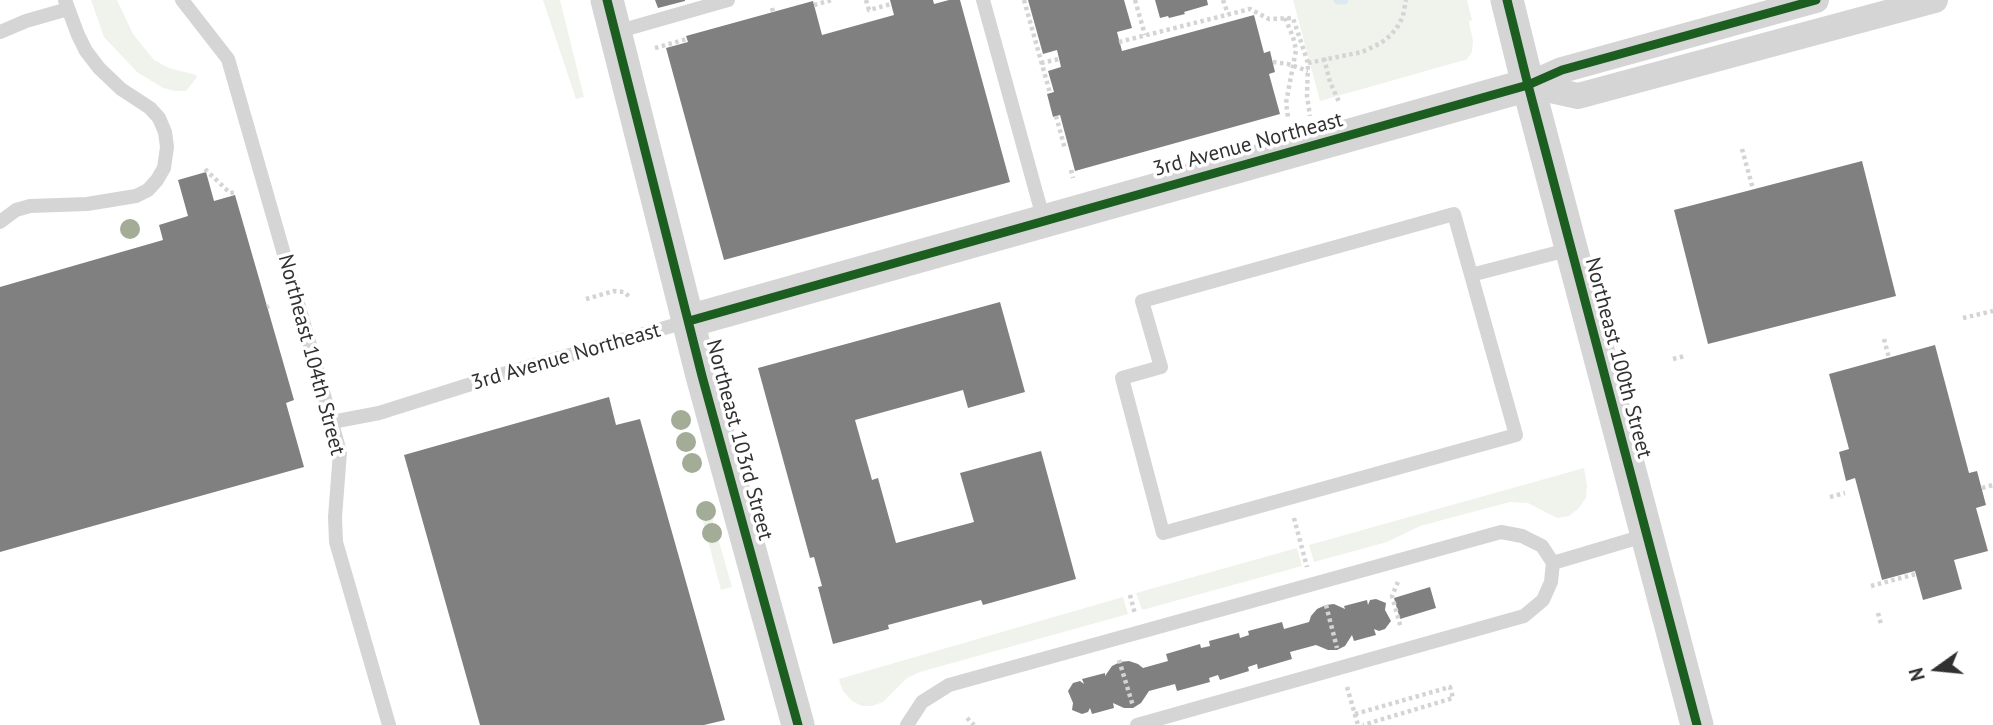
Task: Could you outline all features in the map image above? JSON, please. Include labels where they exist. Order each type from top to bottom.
[{"type":"street","name":"Northeast 103rd Street","points":[[607,0],[689,321],[799,725]]},
{"type":"street","name":"Northeast 100th Street","points":[[1507,0],[1697,725]]},
{"type":"street","name":"3rd Avenue Northeast","points":[[689,321],[1528,85],[1562,70],[1816,0]]},
{"type":"street","name":"3rd Avenue Northeast","points":[[1528,85],[1578,96],[1935,0]]},
{"type":"lane","name":"Northeast 104th Street","points":[[182,0],[228,59],[332,422],[340,452],[335,517],[336,542],[389,725]]},
{"type":"lane","points":[[615,32],[727,0]]},
{"type":"lane","points":[[983,0],[1044,221]]},
{"type":"lane","points":[[0,32],[67,5],[86,51],[121,89],[150,107],[165,132],[167,147],[164,168],[157,180],[148,190],[136,196],[87,204],[30,206],[16,211],[0,222]]},
{"type":"lane","points":[[1454,214],[1471,275],[1516,435],[1163,533],[1122,378],[1161,367],[1142,301],[1454,214]]},
{"type":"lane","points":[[1471,275],[1571,249]]},
{"type":"lane","name":"3rd Avenue Northeast","points":[[332,422],[379,413],[503,374],[689,321]]},
{"type":"lane","points":[[907,725],[922,702],[949,685],[1501,532],[1522,536],[1542,546],[1553,563],[1551,582],[1543,600],[1524,616],[1137,725]]},
{"type":"lane","points":[[1553,563],[1647,535]]},
{"type":"path","points":[[814,5],[832,0]]},
{"type":"path","points":[[866,0],[869,10],[891,4]]},
{"type":"path","points":[[1024,0],[1049,93]]},
{"type":"path","points":[[1135,0],[1145,35]]},
{"type":"path","points":[[1223,0],[1228,14]]},
{"type":"path","points":[[1308,63],[1362,52],[1386,40],[1403,16],[1406,0]]},
{"type":"path","points":[[1119,42],[1250,9],[1269,19],[1293,18],[1308,63],[1307,96],[1311,121]]},
{"type":"path","points":[[1286,18],[1296,50],[1286,103],[1288,117]]},
{"type":"path","points":[[655,48],[687,39]]},
{"type":"path","points":[[1041,63],[1059,58]]},
{"type":"path","points":[[1324,58],[1339,102]]},
{"type":"path","points":[[1273,61],[1308,71]]},
{"type":"path","points":[[1056,116],[1065,149]]},
{"type":"path","points":[[1742,149],[1753,189]]},
{"type":"path","points":[[205,169],[233,192]]},
{"type":"path","points":[[1071,170],[1073,178]]},
{"type":"path","points":[[586,299],[614,291],[624,292],[631,298]]},
{"type":"path","points":[[1963,318],[1993,311]]},
{"type":"path","points":[[1884,339],[1889,358]]},
{"type":"path","points":[[1673,359],[1685,356]]},
{"type":"path","points":[[1982,488],[1993,485]]},
{"type":"path","points":[[1830,497],[1845,493]]},
{"type":"path","points":[[1293,516],[1307,568]]},
{"type":"path","points":[[1871,586],[1916,574]]},
{"type":"path","points":[[1398,581],[1392,596],[1401,628]]},
{"type":"path","points":[[1129,594],[1135,615]]},
{"type":"path","points":[[1326,605],[1338,652]]},
{"type":"path","points":[[1878,612],[1881,624]]},
{"type":"path","points":[[1119,660],[1134,709]]},
{"type":"path","points":[[1347,687],[1355,714],[1360,725],[1453,698],[1450,687],[1355,714]]},
{"type":"path","points":[[967,718],[974,725]]},
{"type":"shaded area","points":[[91,0],[117,0],[133,34],[154,60],[169,68],[196,75],[186,91],[163,88],[137,72],[104,37]]},
{"type":"shaded area","points":[[543,0],[560,0],[584,97],[576,99]]},
{"type":"shaded area","points":[[1293,0],[1467,0],[1472,20],[1469,22],[1472,52],[1466,60],[1320,101]]},
{"type":"shaded area","points":[[1584,468],[1586,498],[1569,516],[1557,518],[1528,503],[1510,502],[1420,526],[1387,542],[1314,562],[1309,545]]},
{"type":"shaded area","points":[[708,503],[732,587],[721,590],[699,506]]},
{"type":"shaded area","points":[[1297,548],[1302,566],[1142,610],[1136,593]]},
{"type":"shaded area","points":[[1123,597],[1128,614],[920,672],[907,678],[883,702],[872,706],[862,706],[852,701],[840,683],[839,679]]},
{"type":"building","points":[[655,0],[685,0],[685,1],[658,8]]},
{"type":"building","points":[[890,0],[933,0],[934,4],[960,0],[1010,182],[724,260],[666,48],[688,42],[686,36],[813,1],[822,35],[894,15]]},
{"type":"building","points":[[1028,0],[1124,0],[1132,28],[1117,32],[1122,51],[1254,15],[1264,53],[1270,51],[1275,72],[1269,74],[1280,114],[1075,171],[1060,115],[1053,117],[1047,94],[1054,92],[1048,71],[1061,67],[1057,50],[1043,54]]},
{"type":"building","points":[[1155,0],[1207,0],[1208,5],[1184,12],[1185,14],[1160,18]]},
{"type":"building","points":[[1862,161],[1896,296],[1708,344],[1674,210]]},
{"type":"building","points":[[206,172],[214,201],[235,195],[294,400],[286,403],[304,467],[0,552],[0,287],[163,240],[159,225],[188,216],[178,180]]},
{"type":"building","points":[[1000,302],[1025,392],[968,408],[963,390],[855,420],[872,480],[878,478],[896,543],[974,522],[960,473],[1041,451],[1076,579],[983,605],[981,600],[888,625],[889,629],[833,644],[818,587],[822,586],[814,557],[810,558],[758,368]]},
{"type":"building","points":[[1935,345],[1969,473],[1977,471],[1986,505],[1976,508],[1988,551],[1954,560],[1962,589],[1923,600],[1915,571],[1882,580],[1855,478],[1846,481],[1839,452],[1849,449],[1829,374]]},
{"type":"building","points":[[609,397],[616,425],[640,419],[725,720],[704,725],[480,725],[404,455]]},
{"type":"building","points":[[1430,587],[1436,608],[1400,619],[1394,598]]},
{"type":"building","points":[[1367,600],[1368,605],[1370,600],[1386,603],[1385,610],[1391,621],[1385,629],[1374,629],[1376,635],[1354,641],[1352,635],[1345,646],[1337,650],[1316,645],[1290,652],[1292,659],[1258,669],[1257,664],[1248,667],[1249,671],[1220,680],[1218,675],[1209,678],[1210,682],[1177,691],[1175,684],[1149,691],[1141,703],[1133,708],[1124,708],[1113,703],[1114,708],[1092,714],[1090,708],[1082,714],[1072,710],[1073,703],[1068,691],[1073,683],[1080,681],[1084,684],[1082,679],[1105,673],[1105,676],[1112,666],[1120,662],[1129,661],[1143,668],[1168,661],[1166,654],[1200,644],[1201,648],[1210,646],[1209,641],[1239,633],[1240,638],[1249,635],[1248,631],[1282,622],[1284,629],[1309,622],[1317,609],[1326,605],[1334,604],[1345,609],[1344,606]]},
{"type":"waterway","points":[[1338,0],[1344,0]]},
{"type":"cycle path","points":[[607,0],[702,376],[798,725]]},
{"type":"cycle path","points":[[1507,0],[1697,725]]},
{"type":"cycle path","points":[[689,321],[1528,85],[1562,70],[1816,0]]}]
